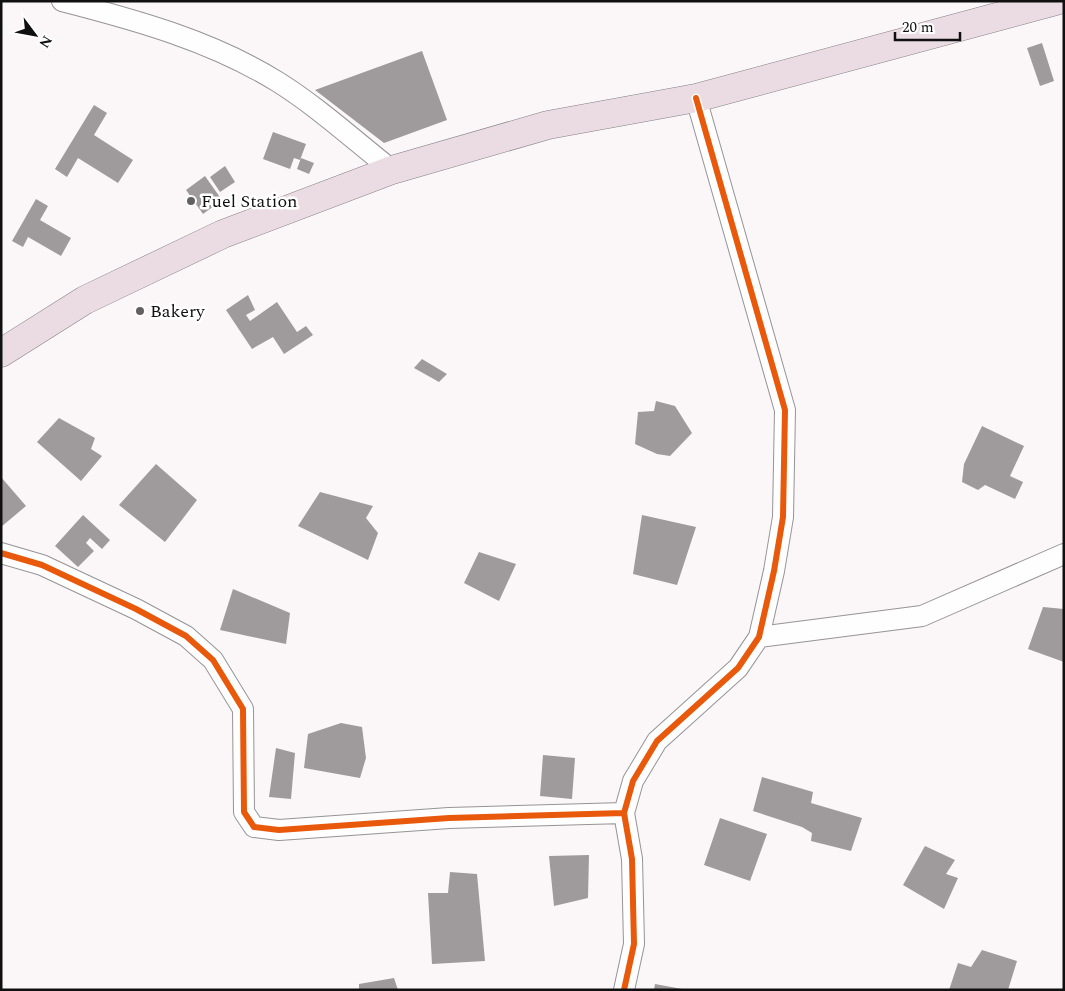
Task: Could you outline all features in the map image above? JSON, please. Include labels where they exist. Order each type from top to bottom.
[{"type":"main road","points":[[1,353],[85,300],[223,234],[392,170],[548,125],[696,98],[1040,3]]},
{"type":"street","points":[[62,1],[122,17],[206,45],[278,82],[392,170]]},
{"type":"street","points":[[624,990],[634,944],[632,859],[624,813],[632,781],[658,741],[738,668],[759,637],[774,571],[783,517],[785,410],[696,98]]},
{"type":"street","points":[[1,553],[42,564],[136,609],[186,636],[212,660],[243,709],[244,812],[254,827],[280,830],[450,818],[624,813]]},
{"type":"street","points":[[759,637],[922,616],[1064,554]]},
{"type":"building","points":[[1042,43],[1054,81],[1040,86],[1027,48]]},
{"type":"building","points":[[422,51],[447,120],[384,143],[315,90]]},
{"type":"building","points":[[94,105],[107,113],[94,135],[133,160],[118,183],[78,158],[67,177],[55,169]]},
{"type":"building","points":[[273,132],[306,144],[300,160],[294,158],[290,169],[263,159]]},
{"type":"building","points":[[301,158],[314,163],[309,174],[297,169]]},
{"type":"building","points":[[225,166],[235,182],[220,192],[210,177]]},
{"type":"building","points":[[205,176],[222,200],[203,214],[186,190]]},
{"type":"building","points":[[36,199],[48,206],[40,220],[71,238],[61,256],[28,237],[23,247],[12,241]]},
{"type":"building","points":[[248,295],[255,310],[246,315],[250,321],[277,302],[297,332],[306,326],[313,335],[284,354],[273,337],[252,349],[226,310]]},
{"type":"building","points":[[422,359],[447,374],[439,382],[414,368]]},
{"type":"building","points":[[656,401],[675,406],[692,433],[670,456],[657,454],[635,444],[638,412],[654,411]]},
{"type":"building","points":[[59,418],[95,438],[91,449],[102,456],[81,481],[37,442]]},
{"type":"building","points":[[982,426],[1024,446],[1010,476],[1023,482],[1015,499],[985,485],[978,490],[962,482],[964,464]]},
{"type":"building","points":[[156,464],[197,500],[165,542],[119,505]]},
{"type":"building","points":[[1,477],[26,506],[1,527]]},
{"type":"building","points":[[320,492],[373,506],[366,518],[378,533],[368,560],[298,526]]},
{"type":"building","points":[[83,515],[110,540],[102,549],[90,538],[86,543],[94,551],[78,567],[55,546]]},
{"type":"building","points":[[642,515],[696,527],[677,585],[633,574]]},
{"type":"building","points":[[479,552],[516,564],[499,601],[464,583]]},
{"type":"building","points":[[233,589],[290,613],[286,644],[220,630]]},
{"type":"building","points":[[1043,607],[1064,609],[1064,662],[1028,649]]},
{"type":"building","points":[[341,723],[362,727],[366,758],[360,778],[304,768],[308,734]]},
{"type":"building","points":[[276,748],[295,753],[291,799],[269,797]]},
{"type":"building","points":[[543,755],[575,758],[572,799],[540,796]]},
{"type":"building","points":[[762,777],[813,792],[811,803],[862,818],[851,851],[811,841],[812,833],[802,827],[753,811]]},
{"type":"building","points":[[720,818],[767,834],[750,881],[704,865]]},
{"type":"building","points":[[925,846],[955,860],[946,874],[958,878],[944,909],[903,885]]},
{"type":"building","points":[[589,855],[588,898],[554,906],[549,856]]},
{"type":"building","points":[[450,872],[477,874],[485,961],[432,964],[428,893],[448,893]]},
{"type":"building","points":[[982,950],[1017,961],[1008,990],[949,990],[958,963],[971,967]]},
{"type":"building","points":[[394,978],[398,990],[359,990],[359,984]]},
{"type":"building","points":[[655,984],[682,989],[682,990],[654,990]]},
{"type":"cycle path","points":[[624,990],[634,944],[632,859],[624,813],[633,781],[657,741],[738,668],[759,637],[774,571],[783,517],[785,410],[696,98]]},
{"type":"cycle path","points":[[1,553],[42,565],[136,609],[186,636],[213,660],[243,709],[244,812],[254,827],[279,830],[449,818],[624,813]]},
{"type":"place","name":"Fuel Station","points":[[191,201]]},
{"type":"place","name":"Bakery","points":[[140,311]]}]
